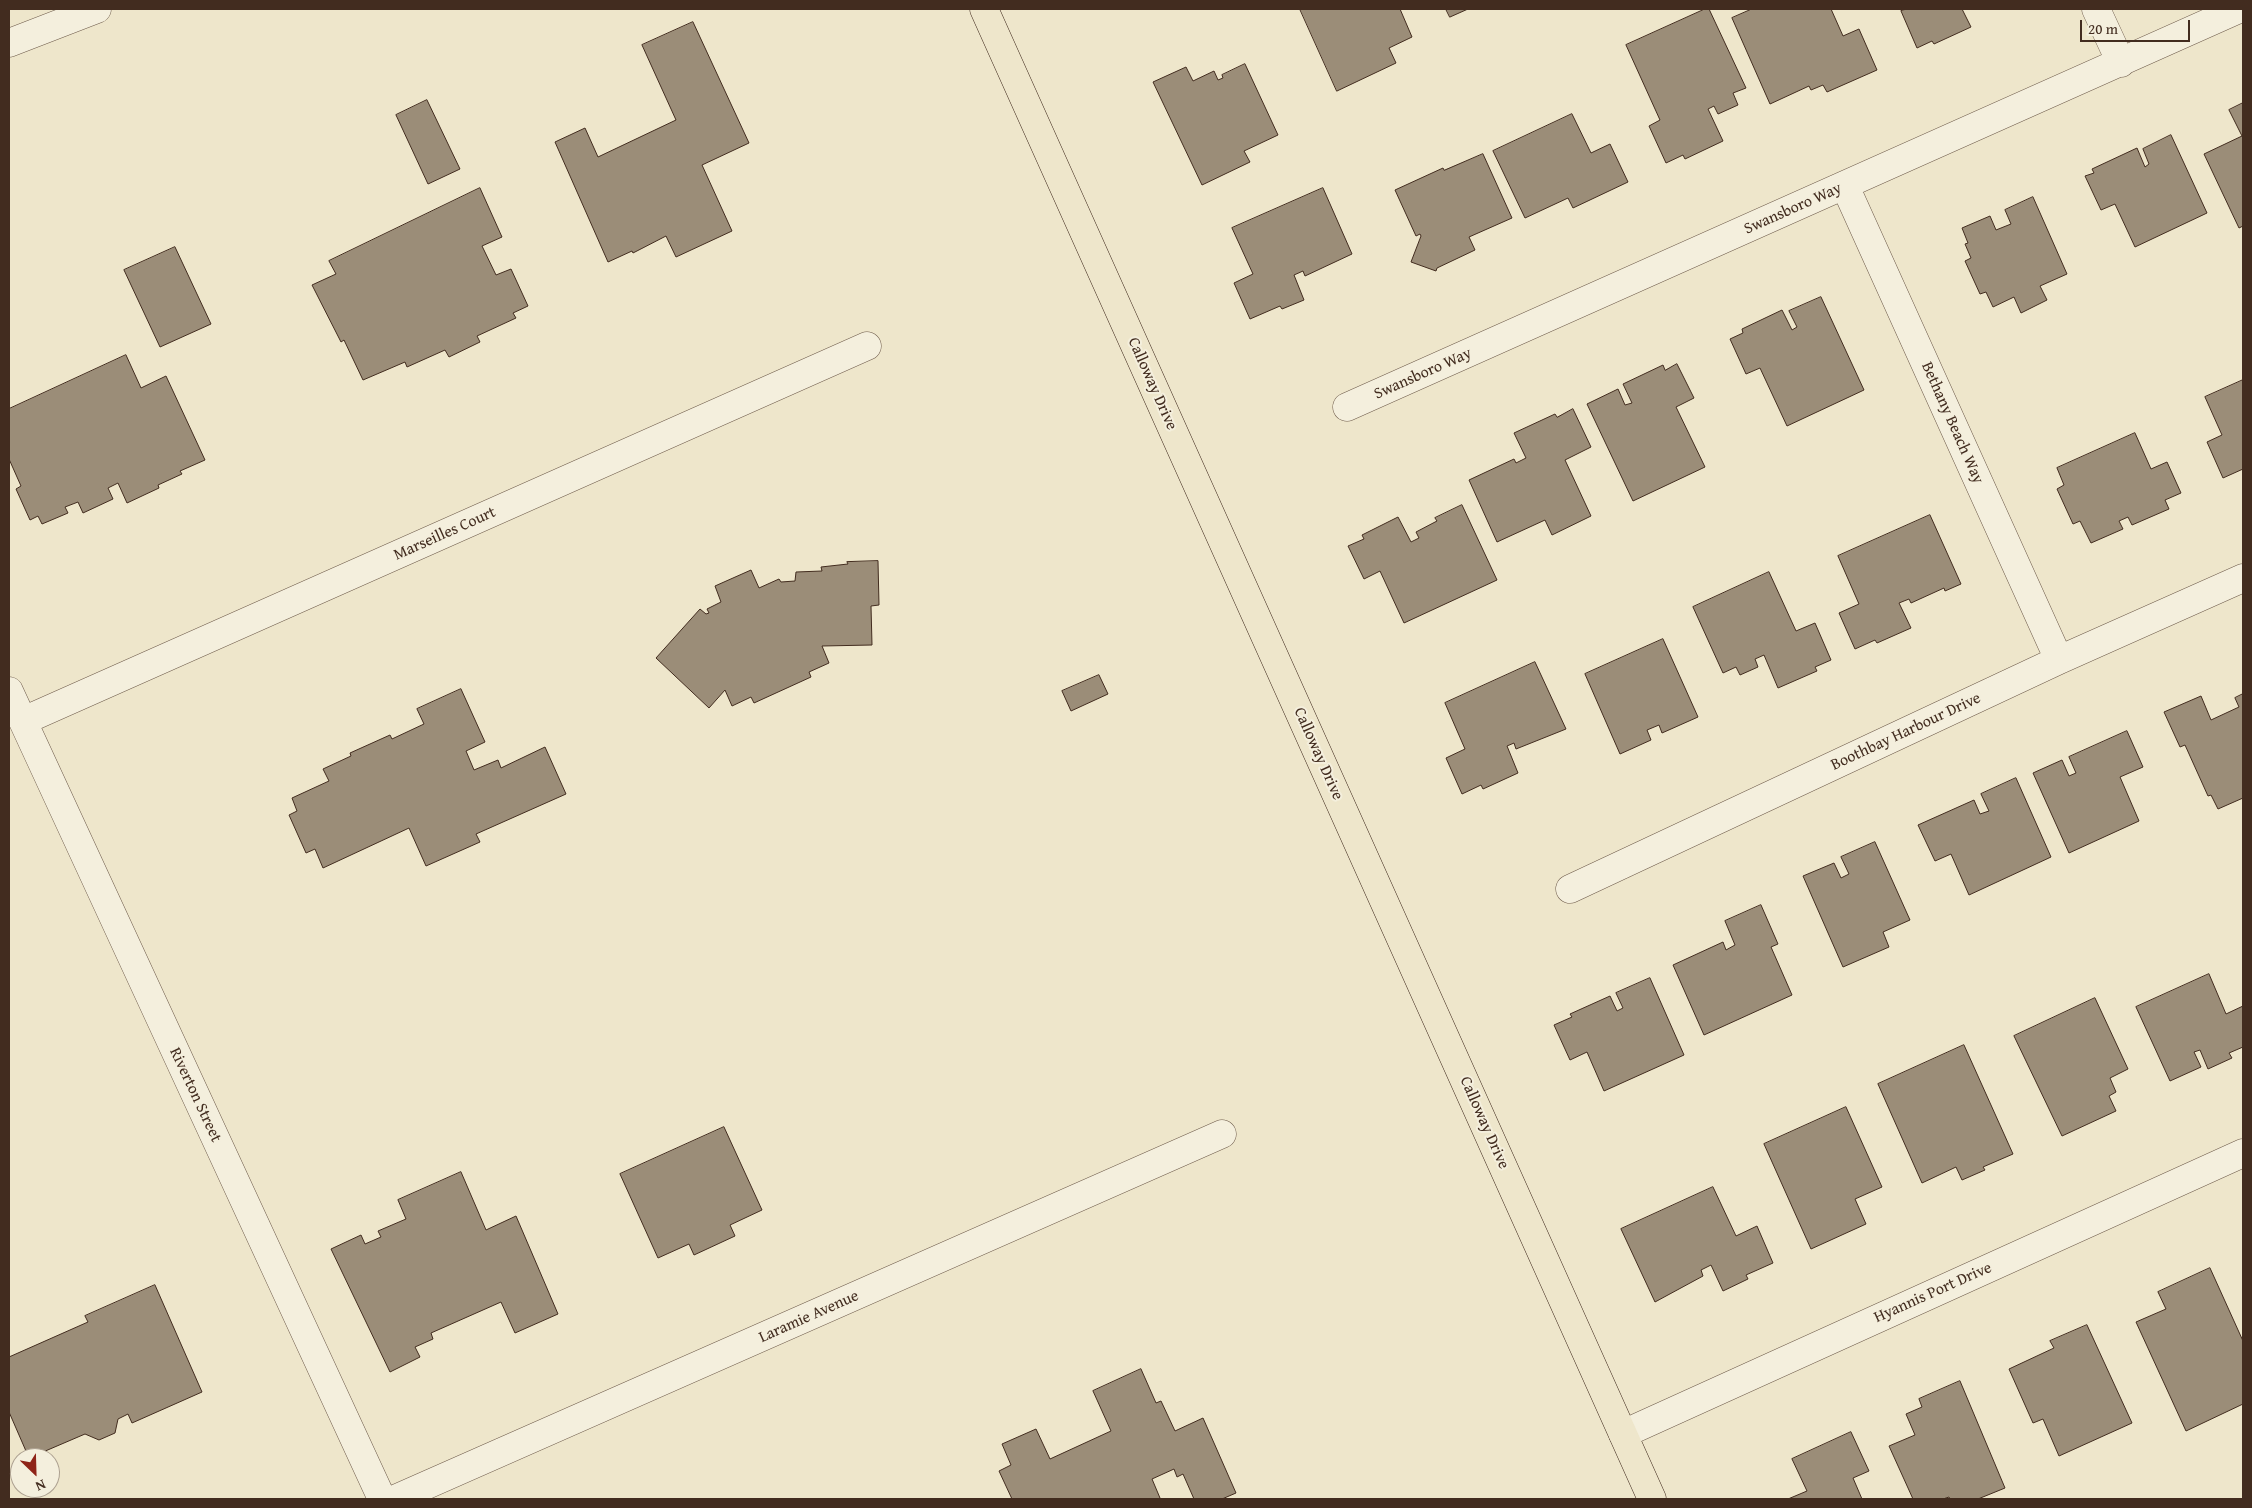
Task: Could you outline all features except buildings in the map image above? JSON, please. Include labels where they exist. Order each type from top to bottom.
[{"type":"main road","name":"Calloway Drive","points":[[984,9],[1652,1499]]},
{"type":"street","points":[[9,43],[97,9]]},
{"type":"street","points":[[2096,9],[2120,63]]},
{"type":"street","name":"Swansboro Way","points":[[1347,408],[2239,9]]},
{"type":"street","name":"Bethany Beach Way","points":[[1845,186],[2059,660]]},
{"type":"street","name":"Marseilles Court","points":[[22,721],[867,346]]},
{"type":"street","name":"Boothbay Harbour Drive","points":[[1570,889],[2059,660],[2243,578]]},
{"type":"street","name":"Riverton Street","points":[[9,691],[382,1499]]},
{"type":"street","name":"Laramie Avenue","points":[[395,1499],[1222,1134]]},
{"type":"street","name":"Hyannis Port Drive","points":[[1623,1434],[2243,1153]]}]
